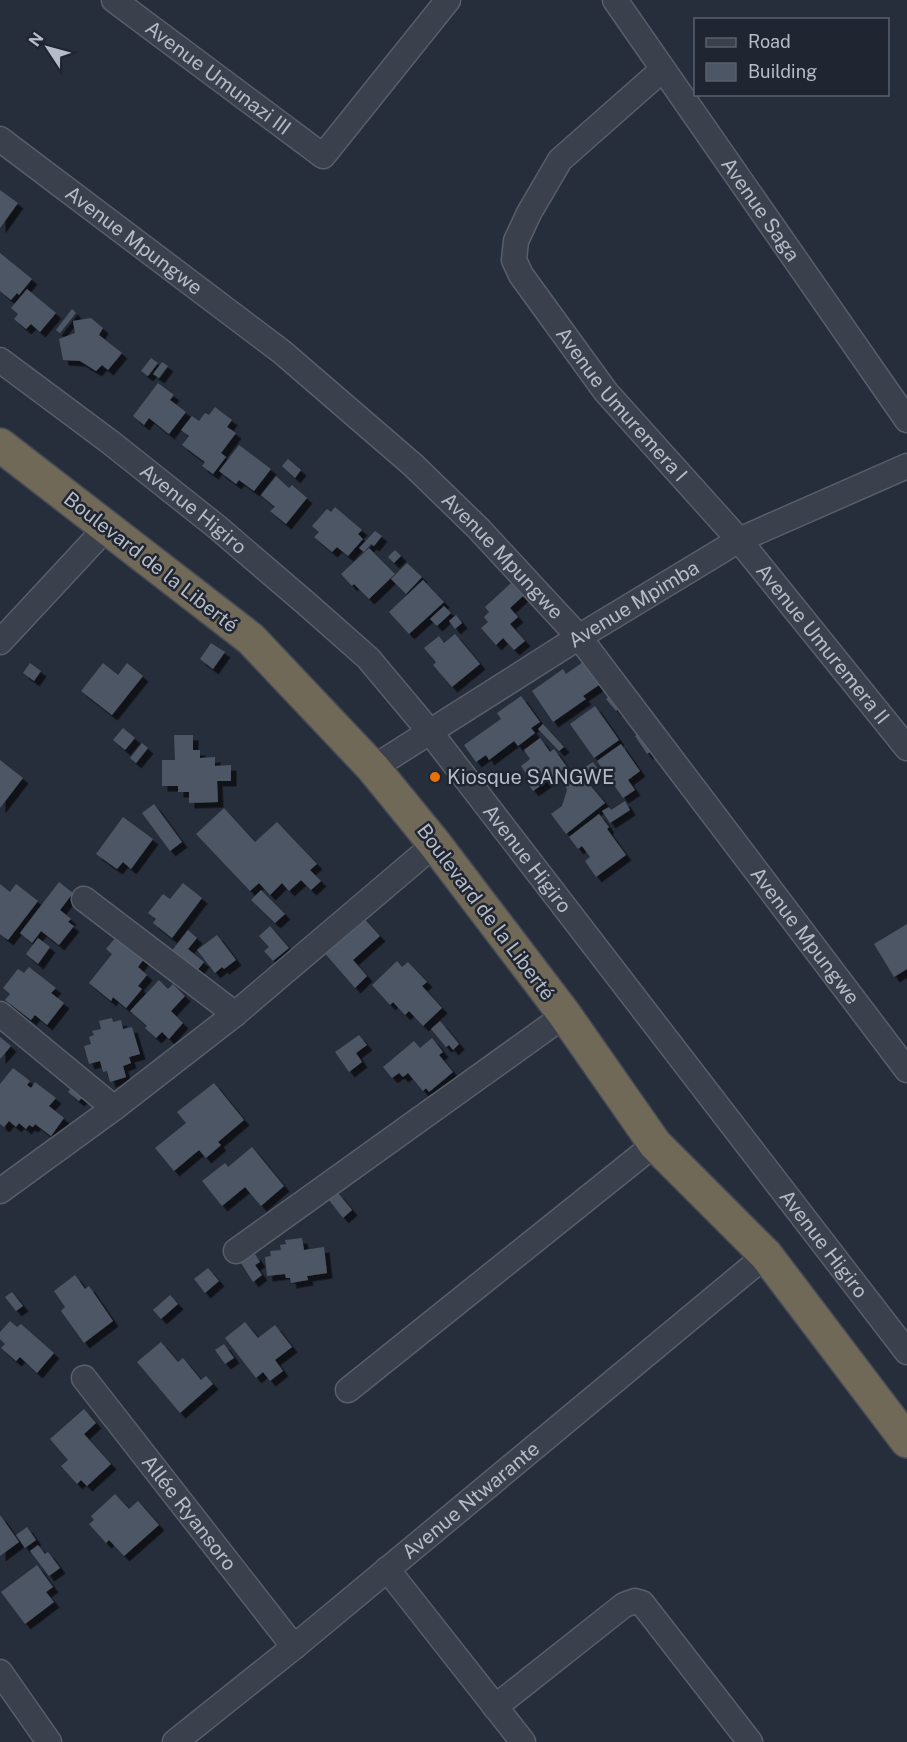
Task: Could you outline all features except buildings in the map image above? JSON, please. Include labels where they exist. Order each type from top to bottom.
[{"type":"highway","name":"Boulevard de la Liberté","points":[[0,445],[251,639],[373,768],[435,844],[565,1016],[655,1144],[766,1255],[907,1441]]},
{"type":"street","name":"Avenue Umunazi III","points":[[114,0],[323,156],[438,3]]},
{"type":"street","name":"Avenue Saga","points":[[615,0],[907,420]]},
{"type":"street","name":"Avenue Umuremera I","points":[[662,70],[560,160],[529,213],[516,241],[514,260],[521,274],[606,392],[739,540]]},
{"type":"street","name":"Avenue Mpungwe","points":[[0,139],[282,352],[413,465],[478,528],[579,637],[907,1070]]},
{"type":"street","name":"Avenue Higiro","points":[[0,360],[218,527],[368,658],[430,732],[907,1352]]},
{"type":"street","name":"Avenue Mpimba","points":[[373,768],[579,637],[739,540],[907,466]]},
{"type":"street","points":[[0,642],[106,527]]},
{"type":"street","name":"Avenue Umuremera II","points":[[739,540],[907,748]]},
{"type":"street","points":[[0,1191],[114,1108],[235,1014],[435,844]]},
{"type":"street","points":[[84,899],[235,1014]]},
{"type":"street","points":[[0,1014],[114,1108]]},
{"type":"street","points":[[236,1251],[565,1016]]},
{"type":"street","points":[[348,1390],[655,1144]]},
{"type":"street","name":"Avenue Ntwarante","points":[[179,1741],[766,1255]]},
{"type":"street","name":"Allée Ryansoro","points":[[84,1378],[294,1647]]},
{"type":"street","points":[[387,1569],[523,1742]]},
{"type":"street","points":[[495,1707],[624,1605],[635,1601],[642,1603],[750,1742]]},
{"type":"street","points":[[0,1672],[49,1742]]},
{"type":"place","name":"Kiosque SANGWE","points":[[435,777]]}]
